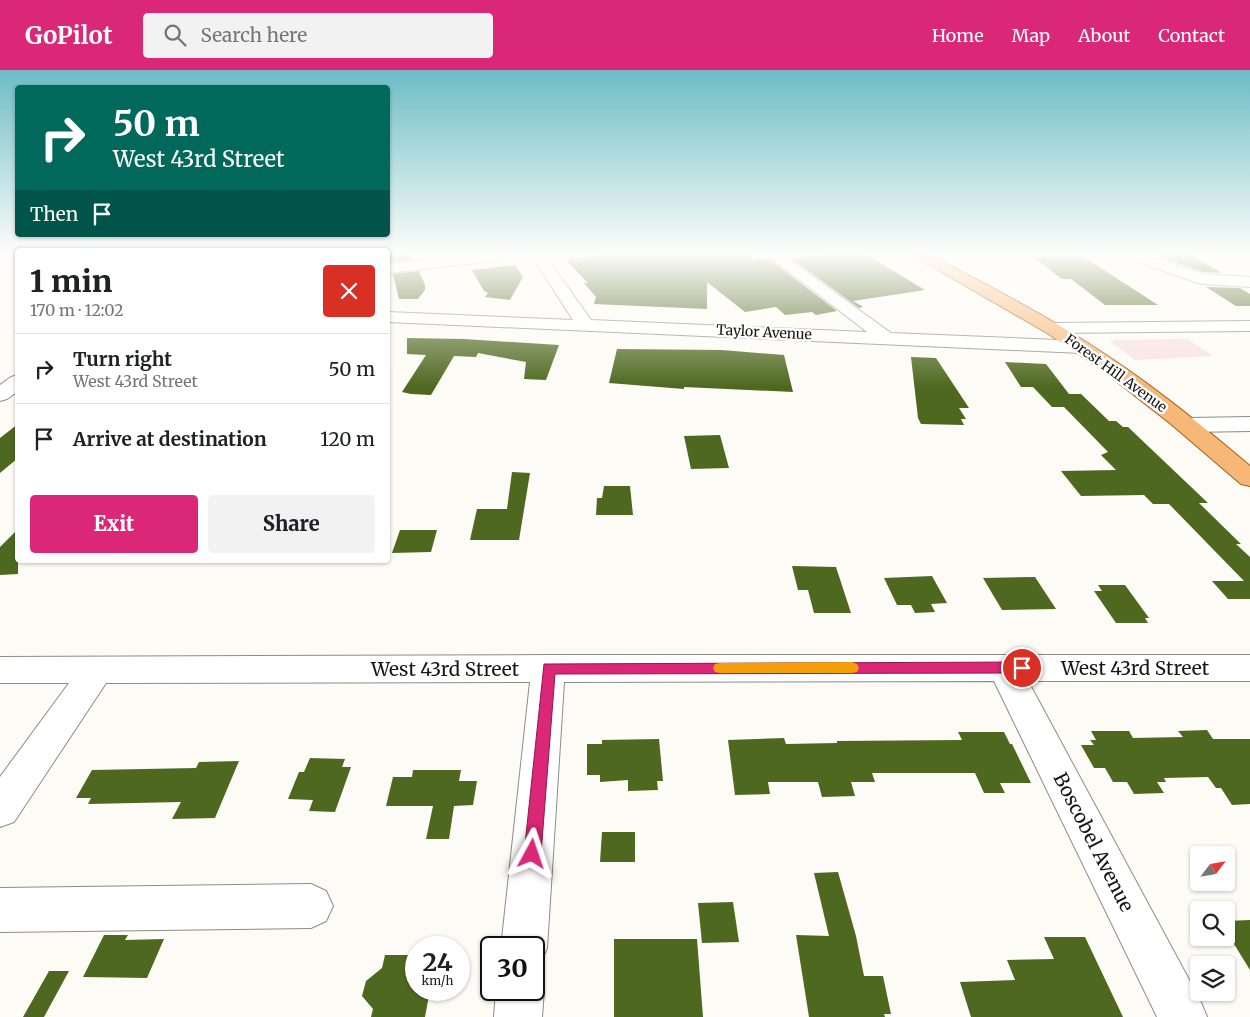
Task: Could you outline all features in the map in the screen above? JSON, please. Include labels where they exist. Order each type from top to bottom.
[{"type":"main road","name":"Forest Hill Avenue","points":[[1000,299],[1053,328],[1082,347],[1189,425],[1250,479]]},
{"type":"street","points":[[568,299],[585,325]]},
{"type":"street","points":[[834,299],[886,338]]},
{"type":"street","name":"Taylor Avenue","points":[[390,317],[1082,347]]},
{"type":"street","points":[[1053,328],[1248,322]]},
{"type":"street","points":[[0,395],[15,383]]},
{"type":"street","points":[[1189,425],[1250,424]]},
{"type":"street","points":[[525,936],[548,668]]},
{"type":"street","name":"Boscobel Avenue","points":[[1004,668],[1183,1017]]},
{"type":"street","name":"West 43rd Street","points":[[0,670],[1250,668]]},
{"type":"street","points":[[0,809],[96,671]]},
{"type":"street","points":[[0,910],[311,906]]},
{"type":"street","points":[[518,1017],[519,1001]]},
{"type":"shaded area","points":[[1187,339],[1213,356],[1135,360],[1109,340]]},
{"type":"building","points":[[595,299],[707,299],[707,309],[594,304]]},
{"type":"building","points":[[729,299],[822,299],[837,311],[816,315],[812,312],[785,315],[776,307],[745,312]]},
{"type":"building","points":[[847,299],[865,299],[853,301],[863,307],[859,308]]},
{"type":"building","points":[[1097,299],[1149,299],[1158,305],[1105,305]]},
{"type":"building","points":[[1225,299],[1250,299],[1250,306],[1236,306]]},
{"type":"building","points":[[407,338],[464,339],[559,345],[546,380],[524,379],[526,362],[478,353],[476,357],[454,356],[431,395],[402,392],[426,355],[407,354]]},
{"type":"building","points":[[617,349],[722,350],[784,355],[793,392],[684,387],[684,389],[609,383]]},
{"type":"building","points":[[911,357],[936,358],[969,408],[959,408],[966,419],[961,419],[964,425],[921,424],[918,418]]},
{"type":"building","points":[[1005,362],[1046,364],[1069,394],[1081,394],[1109,421],[1116,421],[1123,427],[1128,427],[1208,503],[1199,503],[1241,544],[1236,544],[1250,557],[1250,599],[1228,599],[1212,581],[1244,581],[1169,504],[1153,504],[1144,495],[1081,496],[1061,471],[1116,470],[1101,455],[1108,452],[1064,407],[1052,407],[1033,387],[1021,387]]},
{"type":"building","points":[[15,426],[15,460],[0,473],[0,438]]},
{"type":"building","points":[[720,435],[729,468],[691,469],[684,436]]},
{"type":"building","points":[[512,472],[530,473],[519,540],[470,540],[477,509],[507,509]]},
{"type":"building","points":[[604,486],[630,486],[633,515],[596,515],[597,498],[602,498]]},
{"type":"building","points":[[400,530],[437,530],[431,552],[392,553]]},
{"type":"building","points":[[15,532],[15,563],[18,563],[18,574],[0,575],[0,547]]},
{"type":"building","points":[[792,566],[836,567],[851,613],[814,613],[808,590],[798,590]]},
{"type":"building","points":[[932,576],[947,603],[931,604],[935,612],[915,613],[911,605],[897,605],[884,578]]},
{"type":"building","points":[[1035,577],[1056,609],[1002,610],[983,578]]},
{"type":"building","points":[[1098,585],[1125,585],[1149,618],[1145,618],[1148,623],[1116,623],[1094,591],[1102,591]]},
{"type":"building","points":[[1207,730],[1213,739],[1250,739],[1250,804],[1232,805],[1221,788],[1216,788],[1208,777],[1164,778],[1166,782],[1157,782],[1164,793],[1134,794],[1127,782],[1113,782],[1105,768],[1094,768],[1081,745],[1094,745],[1090,740],[1096,740],[1091,731],[1129,731],[1133,738],[1183,737],[1178,731]]},
{"type":"building","points":[[958,732],[1004,732],[1031,783],[1000,783],[1005,793],[984,793],[975,773],[872,773],[875,782],[851,782],[855,796],[822,797],[818,782],[768,782],[770,794],[735,795],[728,740],[784,738],[786,744],[837,743],[837,741],[962,740]]},
{"type":"building","points":[[659,739],[663,781],[657,781],[658,790],[628,791],[628,780],[600,782],[600,775],[587,775],[587,744],[602,744],[602,740]]},
{"type":"building","points":[[310,758],[345,759],[342,767],[351,767],[335,812],[309,811],[313,800],[288,799],[299,772],[304,772]]},
{"type":"building","points":[[239,761],[215,818],[172,819],[181,802],[88,804],[91,798],[76,798],[92,770],[196,768],[199,762]]},
{"type":"building","points":[[413,770],[461,770],[459,781],[477,781],[473,805],[454,806],[449,839],[426,839],[433,806],[386,806],[393,777],[412,777]]},
{"type":"building","points":[[602,832],[635,832],[635,862],[600,862]]},
{"type":"building","points":[[838,872],[856,936],[864,976],[883,976],[891,1014],[884,1014],[885,1017],[809,1017],[796,935],[829,936],[814,873]]},
{"type":"building","points":[[733,902],[739,942],[702,943],[698,903]]},
{"type":"building","points":[[1250,920],[1250,970],[1235,946],[1235,921]]},
{"type":"building","points":[[104,935],[128,935],[125,940],[164,939],[147,978],[83,977]]},
{"type":"building","points":[[1044,937],[1085,937],[1123,1017],[971,1017],[960,982],[1015,980],[1007,960],[1054,959]]},
{"type":"building","points":[[614,939],[697,939],[703,1017],[614,1017]]},
{"type":"building","points":[[385,955],[405,955],[405,1001],[428,1001],[425,1017],[371,1017],[373,1009],[362,996],[366,981],[382,968]]},
{"type":"building","points":[[49,971],[69,971],[44,1017],[23,1017]]},
{"type":"slow traffic","points":[[720,668],[852,668]]},
{"type":"route","points":[[532,854],[548,668],[1022,668]]}]
